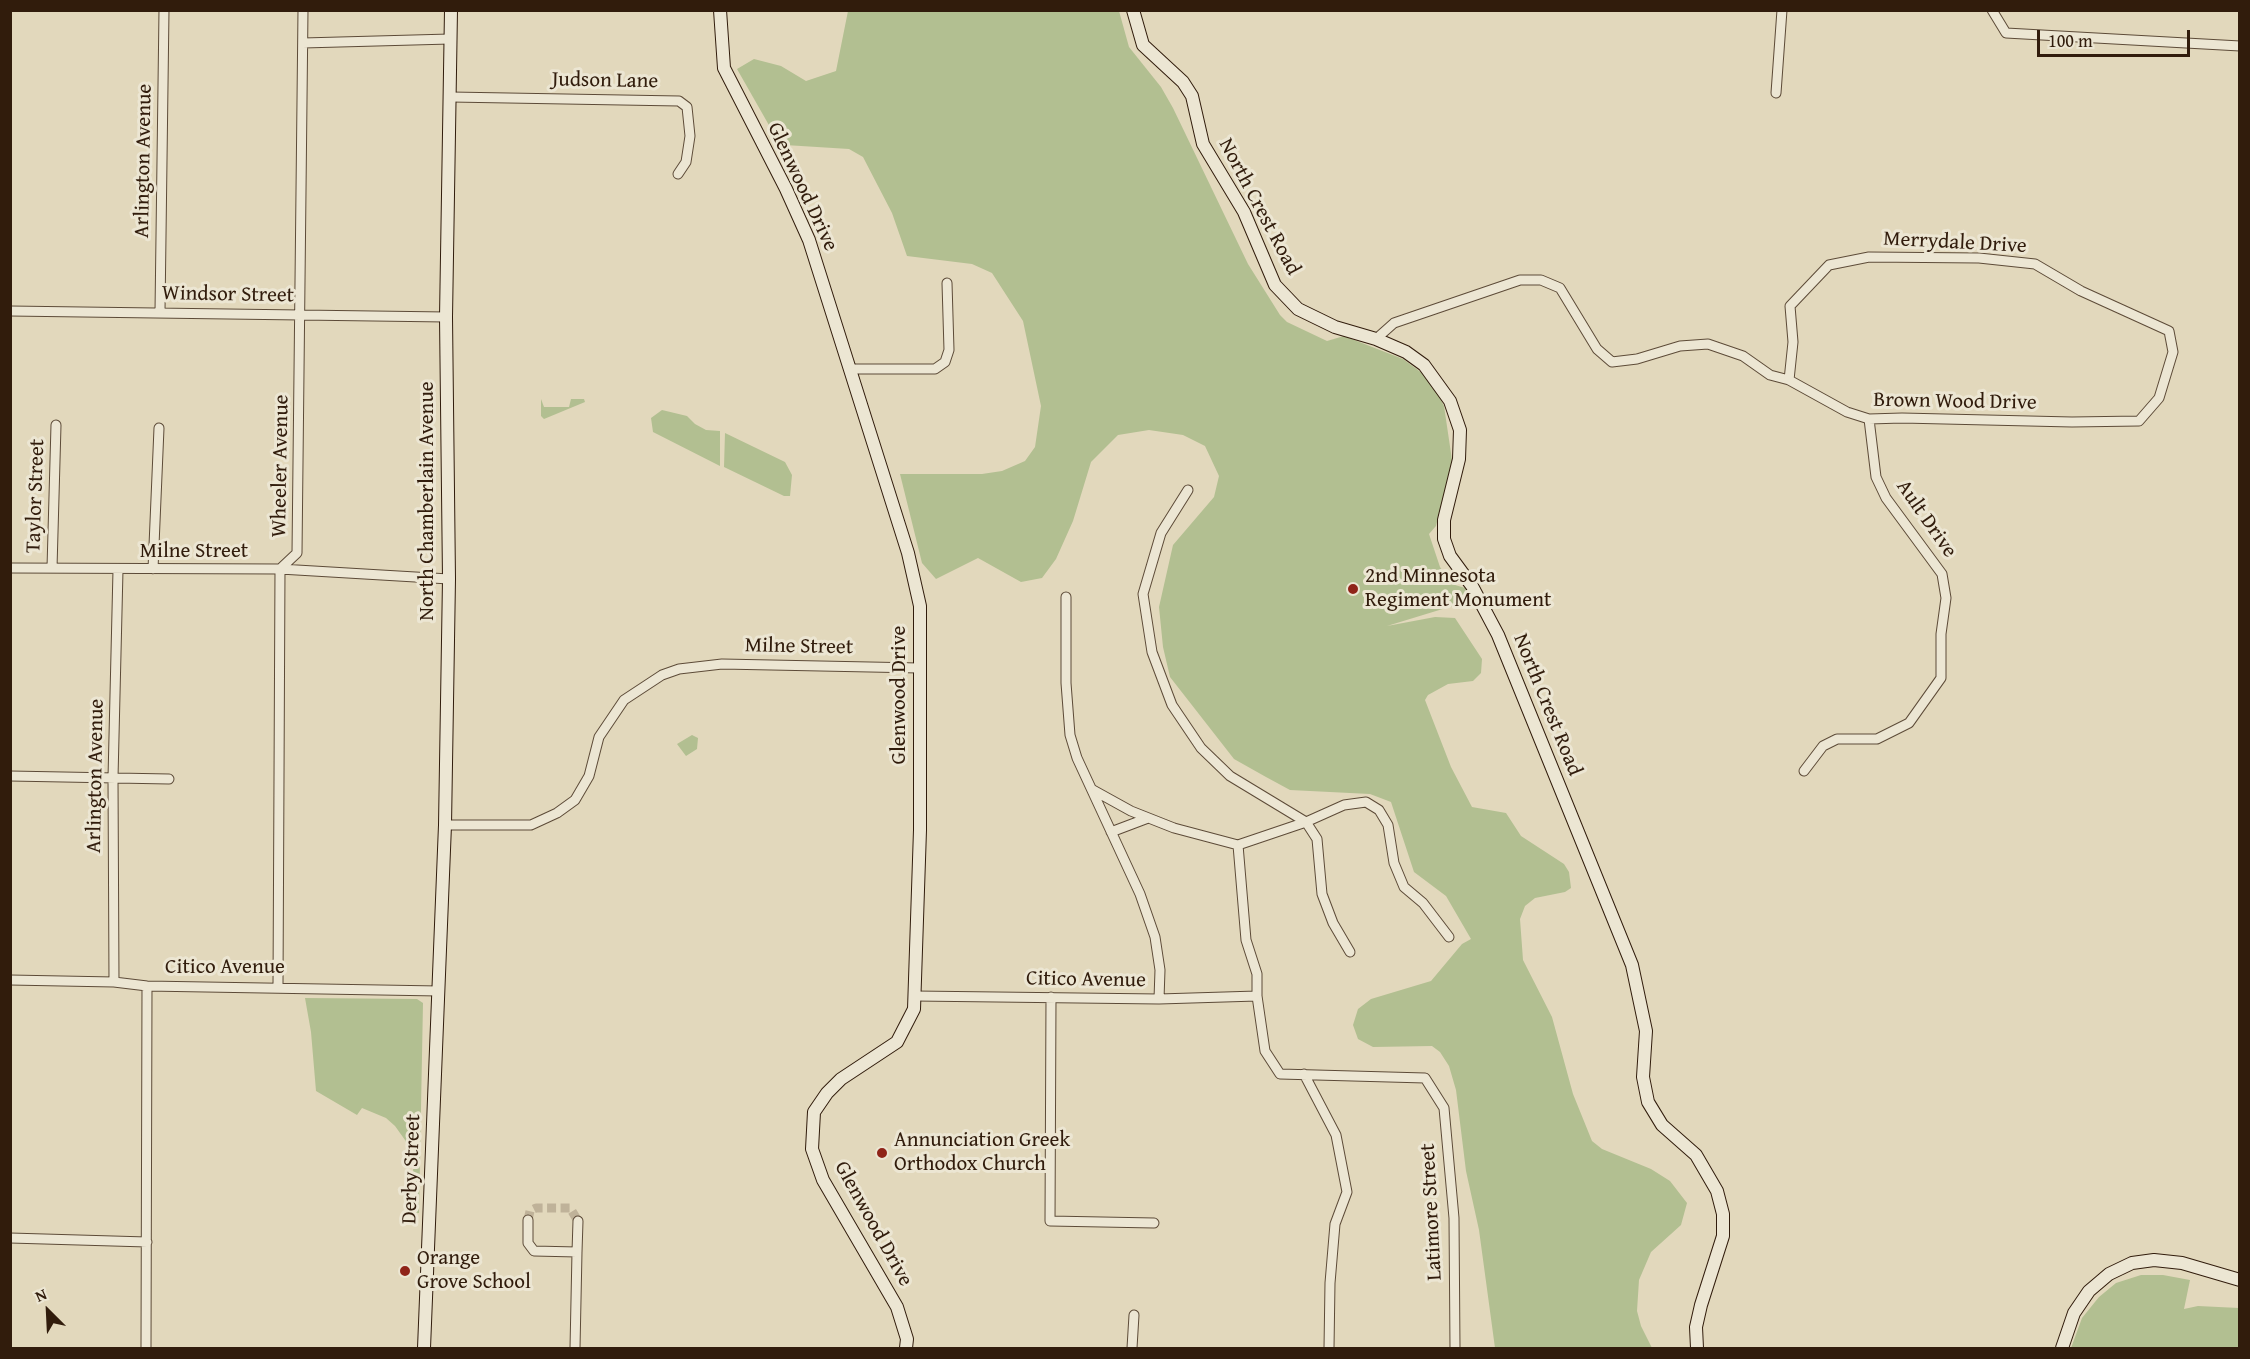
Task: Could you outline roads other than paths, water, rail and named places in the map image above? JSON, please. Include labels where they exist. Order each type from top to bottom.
[{"type":"street","name":"Arlington Avenue","points":[[160,311],[164,10]]},
{"type":"street","name":"Wheeler Avenue","points":[[280,570],[297,554],[302,314],[303,10]]},
{"type":"street","name":"North Chamberlain Avenue","points":[[439,991],[445,825],[449,579],[446,317],[451,10]]},
{"type":"street","name":"Glenwood Drive","points":[[720,10],[724,68],[786,189],[809,240],[913,574],[920,606],[920,830],[915,996],[909,1024],[897,1042],[841,1079],[827,1093],[814,1112],[812,1149],[824,1180],[897,1307],[907,1339],[906,1348]]},
{"type":"street","name":"North Crest Road","points":[[1133,10],[1143,45],[1183,82],[1192,96],[1203,144],[1244,212],[1275,285],[1298,309],[1335,327],[1376,339],[1406,352],[1424,365],[1450,401],[1460,430],[1459,459],[1443,520],[1444,539],[1450,556],[1472,586],[1498,635],[1632,965],[1646,1031],[1643,1077],[1648,1102],[1662,1125],[1696,1155],[1717,1191],[1723,1214],[1722,1236],[1696,1327],[1697,1348]]},
{"type":"street","points":[[1776,93],[1782,10]]},
{"type":"street","points":[[1992,10],[2006,33],[2240,46]]},
{"type":"street","points":[[303,42],[450,39]]},
{"type":"street","name":"Judson Lane","points":[[451,97],[679,101],[687,107],[690,136],[686,162],[678,174]]},
{"type":"street","name":"Merrydale Drive","points":[[1789,380],[1793,342],[1790,306],[1829,265],[1869,257],[1979,258],[2035,264],[2081,291],[2103,299],[2169,332],[2173,352],[2159,398],[2139,421]]},
{"type":"street","name":"Brown Wood Drive","points":[[1376,339],[1394,323],[1520,280],[1541,280],[1560,288],[1570,300],[1577,317],[1597,349],[1612,362],[1637,359],[1680,346],[1708,344],[1743,356],[1770,375],[1789,380],[1847,412],[1869,420],[1902,418],[2072,422],[2139,421]]},
{"type":"street","points":[[849,369],[935,369],[945,362],[949,350],[947,283]]},
{"type":"street","name":"Windsor Street","points":[[10,311],[160,311],[206,314],[446,317]]},
{"type":"street","name":"Ault Drive","points":[[1804,771],[1823,746],[1837,739],[1877,739],[1909,723],[1941,678],[1941,634],[1946,598],[1942,574],[1920,542],[1901,521],[1876,477],[1869,420]]},
{"type":"street","name":"Taylor Street","points":[[52,568],[56,425]]},
{"type":"street","points":[[153,569],[159,428]]},
{"type":"street","points":[[1188,490],[1161,533],[1143,594],[1152,652],[1172,705],[1201,748],[1230,776],[1306,822],[1317,838],[1322,894],[1334,923],[1350,952]]},
{"type":"street","name":"Milne Street","points":[[10,568],[280,570],[449,579]]},
{"type":"street","name":"Arlington Avenue","points":[[114,982],[113,778],[118,570]]},
{"type":"street","points":[[278,986],[280,570]]},
{"type":"street","points":[[1066,597],[1066,683],[1070,735],[1092,790],[1140,894],[1155,937],[1160,970],[1159,999]]},
{"type":"street","name":"Milne Street","points":[[445,825],[531,825],[557,813],[575,800],[580,792],[589,776],[599,737],[624,700],[662,675],[679,669],[722,664],[919,668]]},
{"type":"street","points":[[10,776],[169,779]]},
{"type":"street","points":[[1092,790],[1148,818],[1174,828],[1238,845],[1306,822],[1344,805],[1366,802],[1379,810],[1388,825],[1394,863],[1404,887],[1423,903],[1449,937]]},
{"type":"street","points":[[1111,832],[1148,818]]},
{"type":"street","points":[[1238,845],[1245,940],[1257,974],[1257,996],[1265,1051],[1280,1074],[1304,1074],[1336,1135],[1347,1192],[1335,1224],[1330,1283],[1329,1348]]},
{"type":"street","name":"Citico Avenue","points":[[10,980],[114,982],[147,986],[278,986],[439,991]]},
{"type":"street","points":[[146,1348],[147,986]]},
{"type":"street","name":"Derby Street","points":[[424,1348],[439,991]]},
{"type":"street","name":"Citico Avenue","points":[[915,996],[1159,999],[1257,996]]},
{"type":"street","points":[[1051,997],[1050,1221],[1154,1223]]},
{"type":"street","name":"Latimore Street","points":[[1304,1074],[1425,1078],[1444,1108],[1454,1218],[1455,1348]]},
{"type":"street","points":[[528,1220],[528,1243],[534,1251],[577,1252]]},
{"type":"street","points":[[575,1348],[578,1221]]},
{"type":"street","points":[[10,1238],[147,1242]]},
{"type":"street","points":[[2062,1348],[2074,1313],[2089,1291],[2109,1274],[2132,1263],[2154,1260],[2182,1263],[2240,1280]]},
{"type":"street","points":[[1132,1348],[1134,1315]]},
{"type":"tunnel","points":[[528,1220],[530,1211],[536,1208],[570,1208],[578,1221]]},
{"type":"place","name":"2nd Minnesota Regiment Monument","points":[[1353,589]]},
{"type":"place","name":"Annunciation Greek Orthodox Church","points":[[882,1153]]},
{"type":"place","name":"Orange Grove School","points":[[405,1271]]}]
